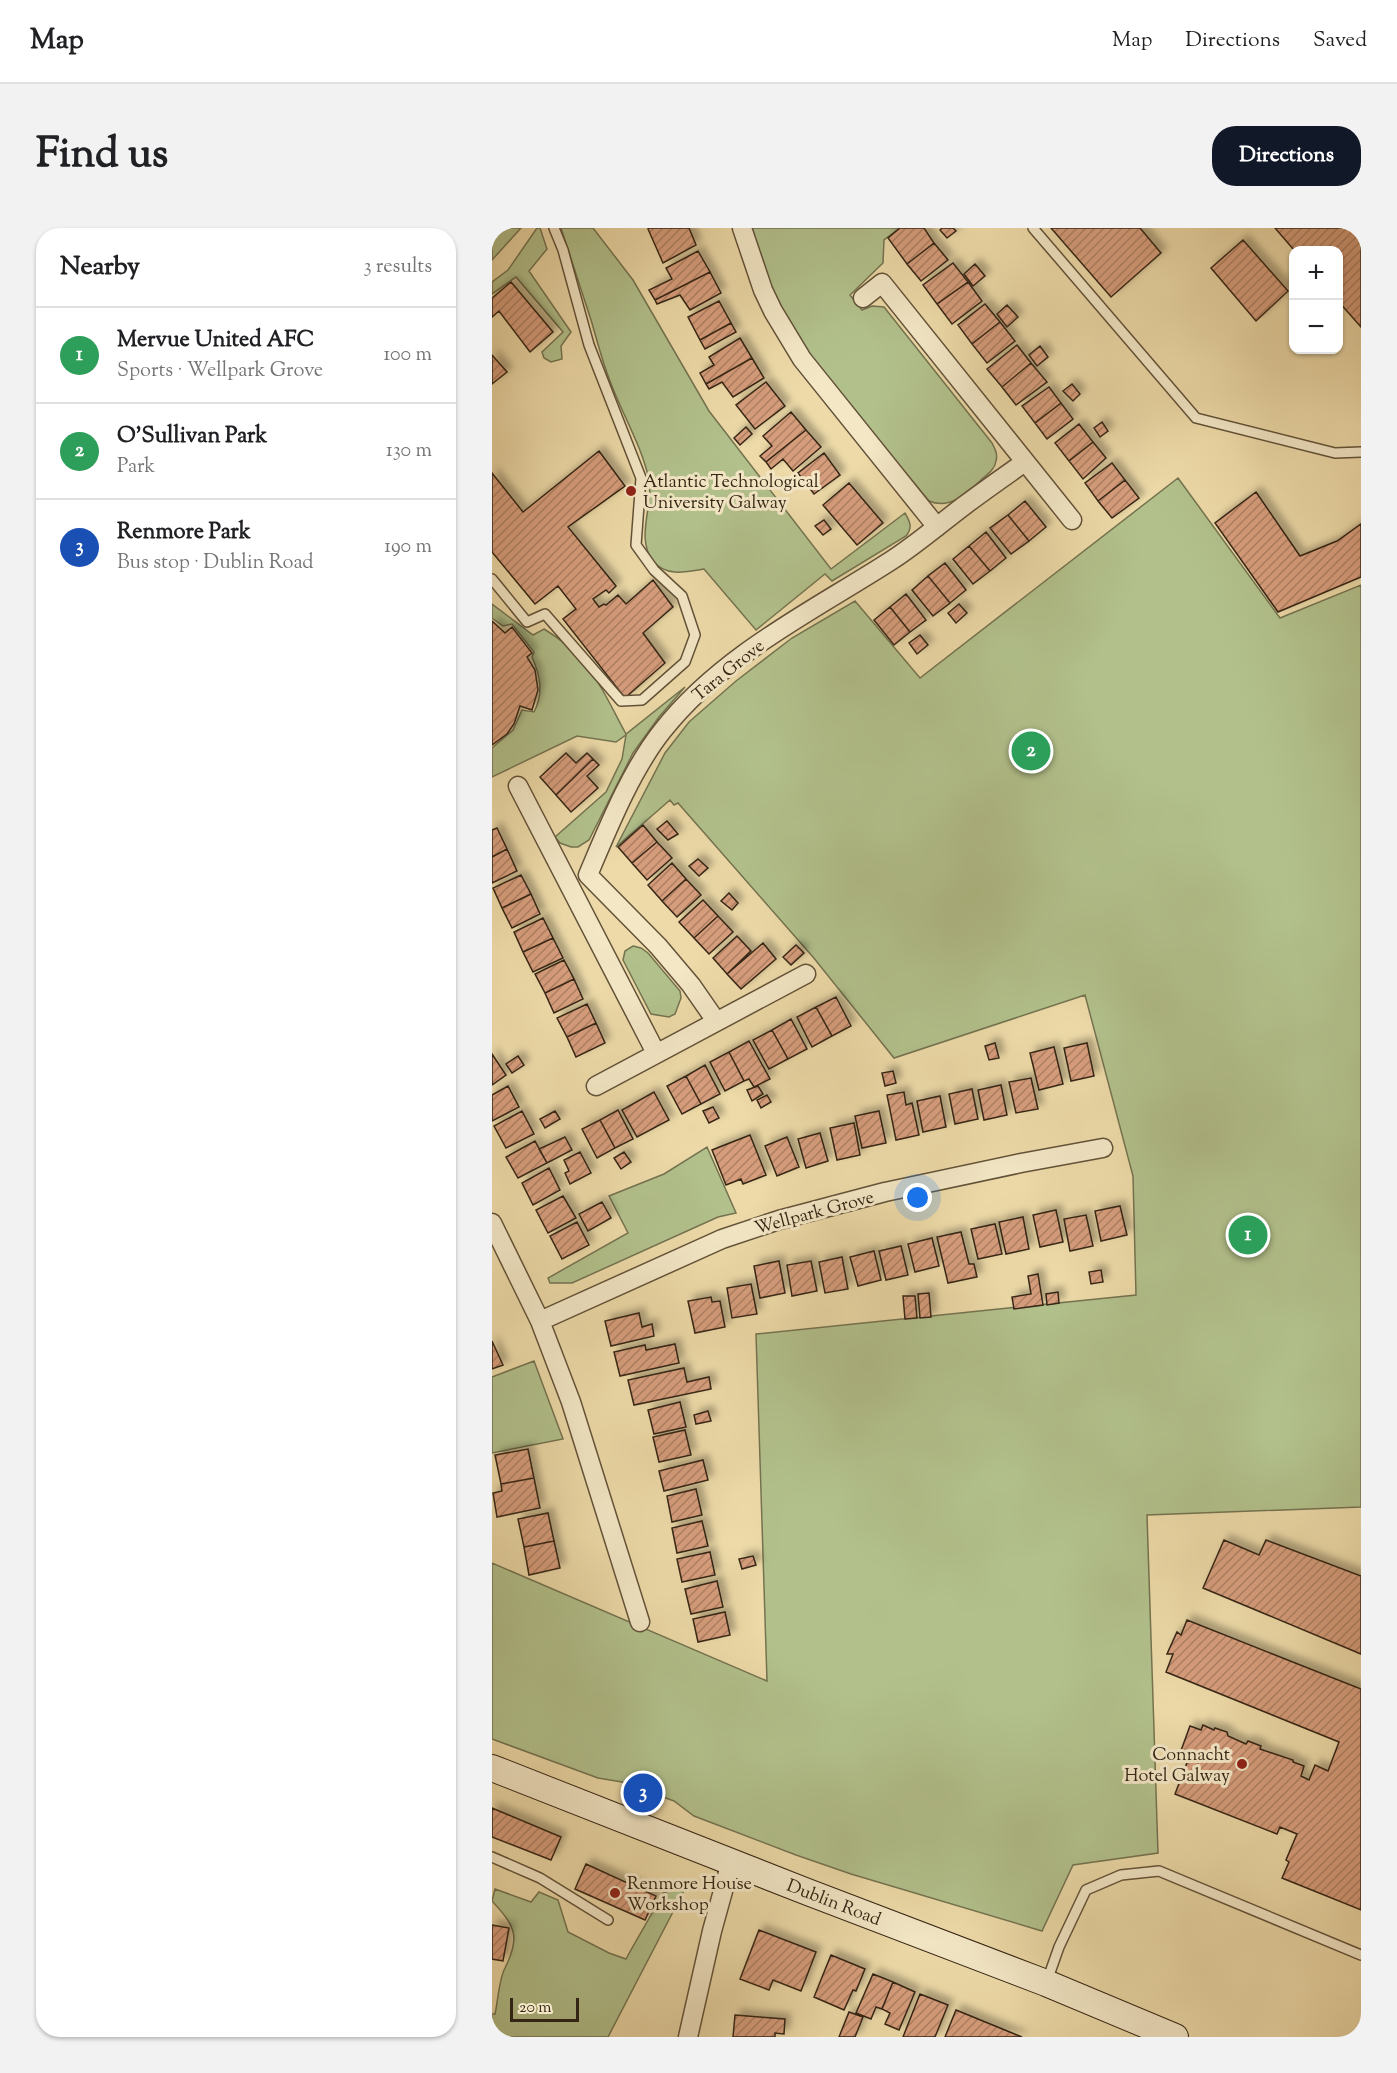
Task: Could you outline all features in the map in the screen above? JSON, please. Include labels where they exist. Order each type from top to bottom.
[{"type":"main road","name":"Dublin Road","points":[[492,1768],[1046,1983],[1175,2037]]},
{"type":"street","points":[[742,228],[768,300],[802,360],[936,527]]},
{"type":"street","points":[[863,298],[882,283],[1072,520]]},
{"type":"street","name":"Tara Grove","points":[[588,875],[615,813],[646,754],[676,713],[737,659],[789,623],[892,560],[1025,462]]},
{"type":"street","points":[[518,786],[656,1053]]},
{"type":"street","points":[[569,886],[588,875],[658,946],[691,985],[716,1021]]},
{"type":"street","points":[[596,1086],[806,974]]},
{"type":"street","name":"Wellpark Grove","points":[[540,1321],[722,1239],[779,1220],[885,1192],[1103,1148]]},
{"type":"street","points":[[492,1223],[540,1321],[571,1401],[640,1622]]},
{"type":"street","points":[[688,2037],[714,1921],[731,1862]]},
{"type":"lane","points":[[492,579],[527,622],[545,614],[621,701],[642,700],[685,662],[695,635],[682,596],[654,570],[636,545],[641,478],[589,345],[554,228]]},
{"type":"lane","points":[[1033,228],[1196,418],[1335,453],[1361,452]]},
{"type":"lane","points":[[492,1857],[540,1878],[608,1920]]},
{"type":"lane","points":[[1046,1983],[1059,1947],[1086,1890],[1121,1875],[1159,1871],[1361,1955]]},
{"type":"green space","points":[[492,228],[521,228],[492,260]]},
{"type":"green space","points":[[537,228],[540,228],[547,249],[529,271],[571,332],[561,346],[562,359],[551,362],[544,358],[542,352],[563,332],[516,277],[492,294],[492,282],[508,270]]},
{"type":"green space","points":[[561,228],[593,228],[633,280],[709,411],[831,569],[905,513],[910,524],[910,530],[906,536],[832,581],[825,574],[756,630],[704,569],[677,572],[658,566],[648,552],[645,542],[650,489],[646,467],[607,373]]},
{"type":"green space","points":[[752,228],[900,228],[884,240],[883,263],[850,295],[862,310],[872,306],[884,307],[992,443],[997,456],[995,464],[971,490],[951,502],[929,501],[816,366],[795,334],[778,300],[763,264]]},
{"type":"green space","points":[[1178,478],[1280,618],[1361,585],[1361,1507],[1147,1515],[1158,1853],[1073,1865],[1042,1931],[851,1874],[796,1855],[694,1816],[674,1801],[622,1782],[598,1778],[492,1739],[492,1563],[767,1681],[756,1334],[1136,1295],[1133,1176],[1085,995],[894,1058],[813,957],[678,803],[674,805],[670,800],[616,847],[665,753],[689,722],[736,681],[792,638],[855,601],[920,678]]},
{"type":"green space","points":[[492,604],[533,635],[544,629],[573,651],[593,675],[626,734],[685,687],[659,717],[633,753],[589,840],[578,847],[560,843],[555,837],[606,792],[622,759],[626,735],[616,742],[577,736],[492,777],[492,748],[513,730],[522,710],[534,712],[540,691],[539,677],[532,657],[534,652],[512,624],[503,626],[492,618]]},
{"type":"green space","points":[[633,946],[648,953],[680,991],[681,998],[675,1014],[669,1017],[651,1014],[623,960],[625,951]]},
{"type":"green space","points":[[707,1147],[736,1213],[718,1217],[572,1283],[550,1283],[548,1278],[628,1233],[609,1196],[664,1174]]},
{"type":"green space","points":[[534,1361],[563,1439],[492,1453],[492,1377]]},
{"type":"green space","points":[[688,1883],[608,2037],[492,2037],[492,2014],[495,2014],[501,1978],[513,1948],[514,1939],[506,1918],[492,1901],[495,1889],[531,1902],[539,1892],[558,1900],[568,1932],[626,1959],[663,1893]]},
{"type":"building","points":[[649,228],[689,228],[696,245],[663,263]]},
{"type":"building","points":[[900,228],[924,228],[934,243],[907,264],[888,238]]},
{"type":"building","points":[[953,228],[956,231],[947,238],[940,230]]},
{"type":"building","points":[[1051,228],[1140,228],[1161,253],[1111,297]]},
{"type":"building","points":[[1275,228],[1361,228],[1361,327],[1343,307],[1343,246],[1291,246]]},
{"type":"building","points":[[1243,240],[1288,291],[1256,321],[1211,268]]},
{"type":"building","points":[[934,243],[948,260],[921,281],[907,264]]},
{"type":"building","points":[[698,251],[710,272],[655,300],[649,290],[672,279],[666,268]]},
{"type":"building","points":[[953,263],[968,282],[937,304],[923,285]]},
{"type":"building","points":[[975,264],[985,276],[973,286],[964,274]]},
{"type":"building","points":[[710,272],[721,293],[690,310],[680,295],[657,304],[655,300]]},
{"type":"building","points":[[511,282],[553,332],[530,352],[499,311],[492,317],[492,298]]},
{"type":"building","points":[[968,282],[982,301],[952,324],[937,304]]},
{"type":"building","points":[[719,301],[731,323],[700,340],[688,317]]},
{"type":"building","points":[[985,304],[1000,322],[972,344],[958,325]]},
{"type":"building","points":[[1007,305],[1018,317],[1007,327],[997,314]]},
{"type":"building","points":[[1000,322],[1015,341],[987,363],[972,344]]},
{"type":"building","points":[[731,323],[736,332],[705,349],[700,340]]},
{"type":"building","points":[[740,338],[752,358],[706,384],[700,373],[714,365],[709,357]]},
{"type":"building","points":[[1017,345],[1031,363],[1002,387],[987,369]]},
{"type":"building","points":[[1040,346],[1048,357],[1037,366],[1029,355]]},
{"type":"building","points":[[492,355],[507,372],[492,384]]},
{"type":"building","points":[[752,358],[764,378],[733,397],[722,382],[709,389],[706,384]]},
{"type":"building","points":[[1031,363],[1047,382],[1016,405],[1002,387]]},
{"type":"building","points":[[766,382],[785,406],[755,429],[736,405]]},
{"type":"building","points":[[1072,384],[1080,394],[1073,401],[1063,391]]},
{"type":"building","points":[[1049,387],[1061,403],[1035,423],[1022,406]]},
{"type":"building","points":[[1061,403],[1073,419],[1047,439],[1035,423]]},
{"type":"building","points":[[791,412],[806,430],[766,462],[760,456],[772,446],[763,436]]},
{"type":"building","points":[[1102,422],[1108,431],[1100,437],[1094,428]]},
{"type":"building","points":[[1079,424],[1093,442],[1069,461],[1055,443]]},
{"type":"building","points":[[746,427],[752,434],[740,445],[734,438]]},
{"type":"building","points":[[806,430],[821,447],[793,471],[783,459],[771,469],[766,462]]},
{"type":"building","points":[[1093,442],[1106,458],[1083,479],[1069,461]]},
{"type":"building","points":[[599,451],[625,486],[568,527],[616,586],[609,593],[606,590],[593,599],[599,607],[606,605],[618,595],[626,604],[653,580],[673,607],[643,633],[665,663],[625,698],[563,619],[576,609],[558,586],[535,604],[492,552],[492,473],[523,512]]},
{"type":"building","points":[[824,453],[840,475],[814,494],[798,473]]},
{"type":"building","points":[[1112,463],[1125,480],[1098,501],[1085,483]]},
{"type":"building","points":[[1125,480],[1139,498],[1112,518],[1098,501]]},
{"type":"building","points":[[849,483],[883,523],[857,545],[823,505]]},
{"type":"building","points":[[1256,492],[1300,556],[1337,541],[1361,524],[1361,577],[1278,612],[1215,523]]},
{"type":"building","points":[[1025,501],[1046,527],[1029,541],[1008,515]]},
{"type":"building","points":[[1008,515],[1029,541],[1011,554],[990,528]]},
{"type":"building","points":[[824,520],[831,529],[823,535],[815,526]]},
{"type":"building","points":[[986,532],[1006,558],[990,571],[969,546]]},
{"type":"building","points":[[969,546],[990,571],[973,584],[953,559]]},
{"type":"building","points":[[945,563],[966,590],[950,603],[928,576]]},
{"type":"building","points":[[928,576],[950,603],[933,616],[912,590]]},
{"type":"building","points":[[906,594],[926,620],[910,632],[890,607]]},
{"type":"building","points":[[959,604],[967,613],[956,623],[948,613]]},
{"type":"building","points":[[890,607],[910,632],[894,645],[874,620]]},
{"type":"building","points":[[492,621],[505,633],[512,627],[532,653],[527,657],[535,670],[538,690],[532,710],[520,706],[514,724],[507,734],[492,745]]},
{"type":"building","points":[[920,635],[928,645],[917,654],[909,643]]},
{"type":"building","points":[[566,753],[576,763],[587,753],[593,759],[556,795],[540,777]]},
{"type":"building","points":[[593,759],[599,765],[587,776],[598,788],[571,812],[556,795]]},
{"type":"building","points":[[667,821],[678,834],[668,840],[657,829]]},
{"type":"building","points":[[643,825],[657,842],[632,863],[618,847]]},
{"type":"building","points":[[497,828],[507,849],[492,857],[492,830]]},
{"type":"building","points":[[657,842],[672,858],[647,880],[632,863]]},
{"type":"building","points":[[507,849],[517,871],[492,883],[492,857]]},
{"type":"building","points":[[698,859],[708,868],[699,876],[689,866]]},
{"type":"building","points":[[672,863],[686,879],[662,901],[648,885]]},
{"type":"building","points":[[521,875],[531,894],[502,908],[493,888]]},
{"type":"building","points":[[686,879],[701,895],[677,917],[662,901]]},
{"type":"building","points":[[729,893],[738,903],[732,910],[721,901]]},
{"type":"building","points":[[531,894],[540,914],[512,928],[502,908]]},
{"type":"building","points":[[703,900],[718,916],[694,938],[679,922]]},
{"type":"building","points":[[718,916],[733,932],[709,954],[694,938]]},
{"type":"building","points":[[543,918],[553,938],[523,952],[514,932]]},
{"type":"building","points":[[737,936],[751,951],[727,974],[713,958]]},
{"type":"building","points":[[553,938],[563,958],[533,972],[523,952]]},
{"type":"building","points":[[763,943],[776,959],[741,989],[727,974]]},
{"type":"building","points":[[796,945],[804,953],[791,965],[783,957]]},
{"type":"building","points":[[564,960],[574,979],[545,993],[535,974]]},
{"type":"building","points":[[574,979],[583,999],[554,1013],[545,993]]},
{"type":"building","points":[[836,997],[851,1026],[832,1036],[816,1007]]},
{"type":"building","points":[[587,1004],[596,1023],[567,1037],[557,1018]]},
{"type":"building","points":[[816,1007],[832,1036],[812,1047],[797,1017]]},
{"type":"building","points":[[791,1019],[807,1049],[788,1059],[772,1030]]},
{"type":"building","points":[[596,1023],[605,1043],[576,1057],[567,1037]]},
{"type":"building","points":[[772,1030],[788,1059],[769,1069],[753,1040]]},
{"type":"building","points":[[749,1041],[770,1079],[754,1087],[749,1079],[744,1081],[729,1052]]},
{"type":"building","points":[[995,1043],[999,1058],[989,1060],[985,1046]]},
{"type":"building","points":[[1087,1043],[1094,1076],[1071,1081],[1064,1048]]},
{"type":"building","points":[[1054,1047],[1063,1084],[1039,1090],[1030,1053]]},
{"type":"building","points":[[729,1052],[744,1081],[725,1091],[710,1062]]},
{"type":"building","points":[[492,1054],[506,1075],[492,1085]]},
{"type":"building","points":[[518,1056],[524,1065],[512,1073],[506,1064]]},
{"type":"building","points":[[705,1065],[720,1094],[701,1104],[686,1076]]},
{"type":"building","points":[[893,1071],[896,1083],[885,1086],[882,1073]]},
{"type":"building","points":[[686,1076],[701,1104],[682,1114],[667,1086]]},
{"type":"building","points":[[1031,1078],[1038,1109],[1016,1113],[1009,1082]]},
{"type":"building","points":[[1001,1085],[1007,1115],[984,1120],[978,1090]]},
{"type":"building","points":[[508,1086],[519,1107],[492,1121],[492,1095]]},
{"type":"building","points":[[758,1086],[763,1094],[752,1101],[747,1090]]},
{"type":"building","points":[[972,1089],[978,1119],[955,1124],[949,1094]]},
{"type":"building","points":[[654,1092],[669,1120],[637,1137],[622,1110]]},
{"type":"building","points":[[904,1092],[906,1105],[912,1103],[919,1135],[896,1140],[887,1095]]},
{"type":"building","points":[[767,1095],[771,1102],[761,1108],[757,1100]]},
{"type":"building","points":[[940,1096],[946,1127],[923,1132],[917,1101]]},
{"type":"building","points":[[713,1107],[719,1118],[709,1123],[703,1111]]},
{"type":"building","points":[[618,1110],[633,1139],[615,1148],[600,1120]]},
{"type":"building","points":[[522,1111],[534,1134],[506,1148],[494,1126]]},
{"type":"building","points":[[555,1111],[560,1119],[545,1128],[540,1119]]},
{"type":"building","points":[[879,1111],[886,1143],[862,1148],[855,1116]]},
{"type":"building","points":[[600,1120],[615,1148],[597,1158],[582,1129]]},
{"type":"building","points":[[854,1123],[860,1155],[837,1160],[830,1128]]},
{"type":"building","points":[[820,1133],[828,1161],[806,1168],[798,1139]]},
{"type":"building","points":[[750,1135],[766,1175],[743,1184],[741,1179],[726,1185],[712,1150]]},
{"type":"building","points":[[565,1137],[572,1150],[547,1163],[539,1149]]},
{"type":"building","points":[[787,1137],[799,1167],[777,1176],[765,1146]]},
{"type":"building","points":[[535,1141],[547,1163],[518,1178],[506,1157]]},
{"type":"building","points":[[580,1152],[591,1173],[570,1184],[565,1173],[569,1171],[564,1160]]},
{"type":"building","points":[[624,1152],[631,1162],[621,1169],[614,1158]]},
{"type":"building","points":[[549,1168],[560,1190],[533,1205],[522,1183]]},
{"type":"building","points":[[563,1196],[576,1218],[548,1233],[536,1210]]},
{"type":"building","points":[[602,1202],[611,1218],[588,1231],[579,1214]]},
{"type":"building","points":[[1120,1206],[1127,1235],[1101,1241],[1095,1211]]},
{"type":"building","points":[[1056,1210],[1063,1242],[1040,1247],[1033,1215]]},
{"type":"building","points":[[1086,1215],[1093,1246],[1070,1251],[1064,1219]]},
{"type":"building","points":[[1023,1217],[1029,1249],[1006,1254],[999,1222]]},
{"type":"building","points":[[577,1222],[589,1245],[562,1259],[550,1236]]},
{"type":"building","points":[[995,1224],[1002,1254],[978,1259],[971,1229]]},
{"type":"building","points":[[961,1232],[969,1264],[974,1264],[977,1277],[948,1283],[937,1237]]},
{"type":"building","points":[[932,1238],[939,1266],[915,1272],[908,1244]]},
{"type":"building","points":[[901,1246],[908,1275],[886,1280],[879,1251]]},
{"type":"building","points":[[874,1251],[881,1280],[858,1286],[850,1257]]},
{"type":"building","points":[[842,1257],[848,1289],[825,1293],[819,1262]]},
{"type":"building","points":[[779,1261],[785,1293],[760,1298],[754,1266]]},
{"type":"building","points":[[811,1261],[817,1291],[792,1296],[787,1265]]},
{"type":"building","points":[[1101,1270],[1103,1282],[1091,1284],[1089,1272]]},
{"type":"building","points":[[1038,1274],[1043,1305],[1014,1309],[1012,1297],[1031,1294],[1028,1276]]},
{"type":"building","points":[[751,1284],[757,1314],[732,1318],[727,1288]]},
{"type":"building","points":[[1058,1292],[1059,1303],[1047,1305],[1046,1294]]},
{"type":"building","points":[[929,1293],[931,1317],[920,1318],[918,1294]]},
{"type":"building","points":[[903,1296],[915,1296],[917,1318],[905,1319]]},
{"type":"building","points":[[711,1297],[712,1302],[720,1301],[725,1327],[695,1333],[688,1301]]},
{"type":"building","points":[[639,1313],[642,1327],[652,1324],[654,1336],[611,1346],[605,1321]]},
{"type":"building","points":[[492,1341],[503,1365],[492,1369]]},
{"type":"building","points":[[675,1344],[679,1363],[620,1376],[614,1352],[645,1345],[646,1350]]},
{"type":"building","points":[[684,1368],[687,1382],[709,1377],[711,1389],[634,1405],[628,1380]]},
{"type":"building","points":[[680,1402],[686,1427],[654,1434],[648,1410]]},
{"type":"building","points":[[708,1411],[711,1421],[696,1424],[694,1415]]},
{"type":"building","points":[[685,1430],[691,1455],[659,1462],[653,1437]]},
{"type":"building","points":[[528,1449],[534,1478],[501,1484],[495,1455]]},
{"type":"building","points":[[703,1460],[708,1480],[664,1491],[659,1471]]},
{"type":"building","points":[[534,1478],[540,1508],[497,1517],[493,1493],[502,1491],[501,1484]]},
{"type":"building","points":[[696,1489],[702,1515],[672,1522],[667,1496]]},
{"type":"building","points":[[548,1513],[554,1541],[524,1547],[518,1519]]},
{"type":"building","points":[[702,1521],[708,1546],[677,1553],[672,1528]]},
{"type":"building","points":[[1224,1540],[1259,1555],[1266,1540],[1361,1576],[1361,1654],[1203,1588]]},
{"type":"building","points":[[554,1541],[560,1568],[529,1575],[524,1547]]},
{"type":"building","points":[[710,1552],[715,1575],[682,1582],[677,1559]]},
{"type":"building","points":[[753,1556],[756,1565],[742,1569],[739,1559]]},
{"type":"building","points":[[717,1581],[723,1607],[691,1614],[685,1589]]},
{"type":"building","points":[[725,1612],[730,1635],[698,1642],[693,1619]]},
{"type":"building","name":"Connacht Hotel Galway","points":[[1187,1620],[1361,1689],[1361,1910],[1282,1878],[1289,1862],[1286,1860],[1297,1834],[1280,1827],[1277,1834],[1175,1794],[1188,1760],[1179,1756],[1190,1726],[1201,1730],[1203,1725],[1214,1730],[1215,1728],[1227,1732],[1228,1736],[1246,1744],[1248,1741],[1261,1746],[1260,1749],[1293,1760],[1304,1766],[1301,1776],[1309,1780],[1315,1765],[1328,1771],[1339,1742],[1166,1672],[1173,1654],[1167,1654],[1177,1632],[1181,1635]]},
{"type":"building","points":[[492,1808],[561,1837],[551,1860],[492,1837]]},
{"type":"building","name":"Renmore House Workshop","points":[[586,1864],[656,1896],[645,1920],[575,1889]]},
{"type":"building","points":[[492,1925],[509,1928],[503,1961],[492,1959]]},
{"type":"building","points":[[759,1930],[816,1952],[801,1991],[773,1980],[769,1990],[740,1979]]},
{"type":"building","points":[[831,1955],[865,1969],[856,1991],[853,1990],[844,2010],[814,1997]]},
{"type":"building","points":[[873,1974],[893,1982],[882,2009],[876,2007],[871,2019],[856,2013]]},
{"type":"building","points":[[893,1982],[915,1992],[899,2030],[885,2024],[890,2013],[882,2009]]},
{"type":"building","points":[[920,1994],[948,2005],[935,2037],[903,2037]]},
{"type":"building","points":[[956,2010],[1022,2037],[945,2037]]},
{"type":"building","points":[[849,2012],[863,2017],[855,2037],[839,2037]]},
{"type":"building","points":[[735,2015],[785,2019],[784,2034],[775,2033],[775,2037],[733,2037]]},
{"type":"place","name":"Atlantic Technological University Galway","points":[[631,491]]},
{"type":"place","name":"O'Sullivan Park","points":[[1031,751]]},
{"type":"place","name":"Mervue United AFC","points":[[1248,1235]]},
{"type":"place","name":"Connacht Hotel Galway","points":[[1242,1764]]},
{"type":"place","name":"Renmore Park","points":[[643,1793]]},
{"type":"place","name":"Renmore House Workshop","points":[[615,1893]]}]
